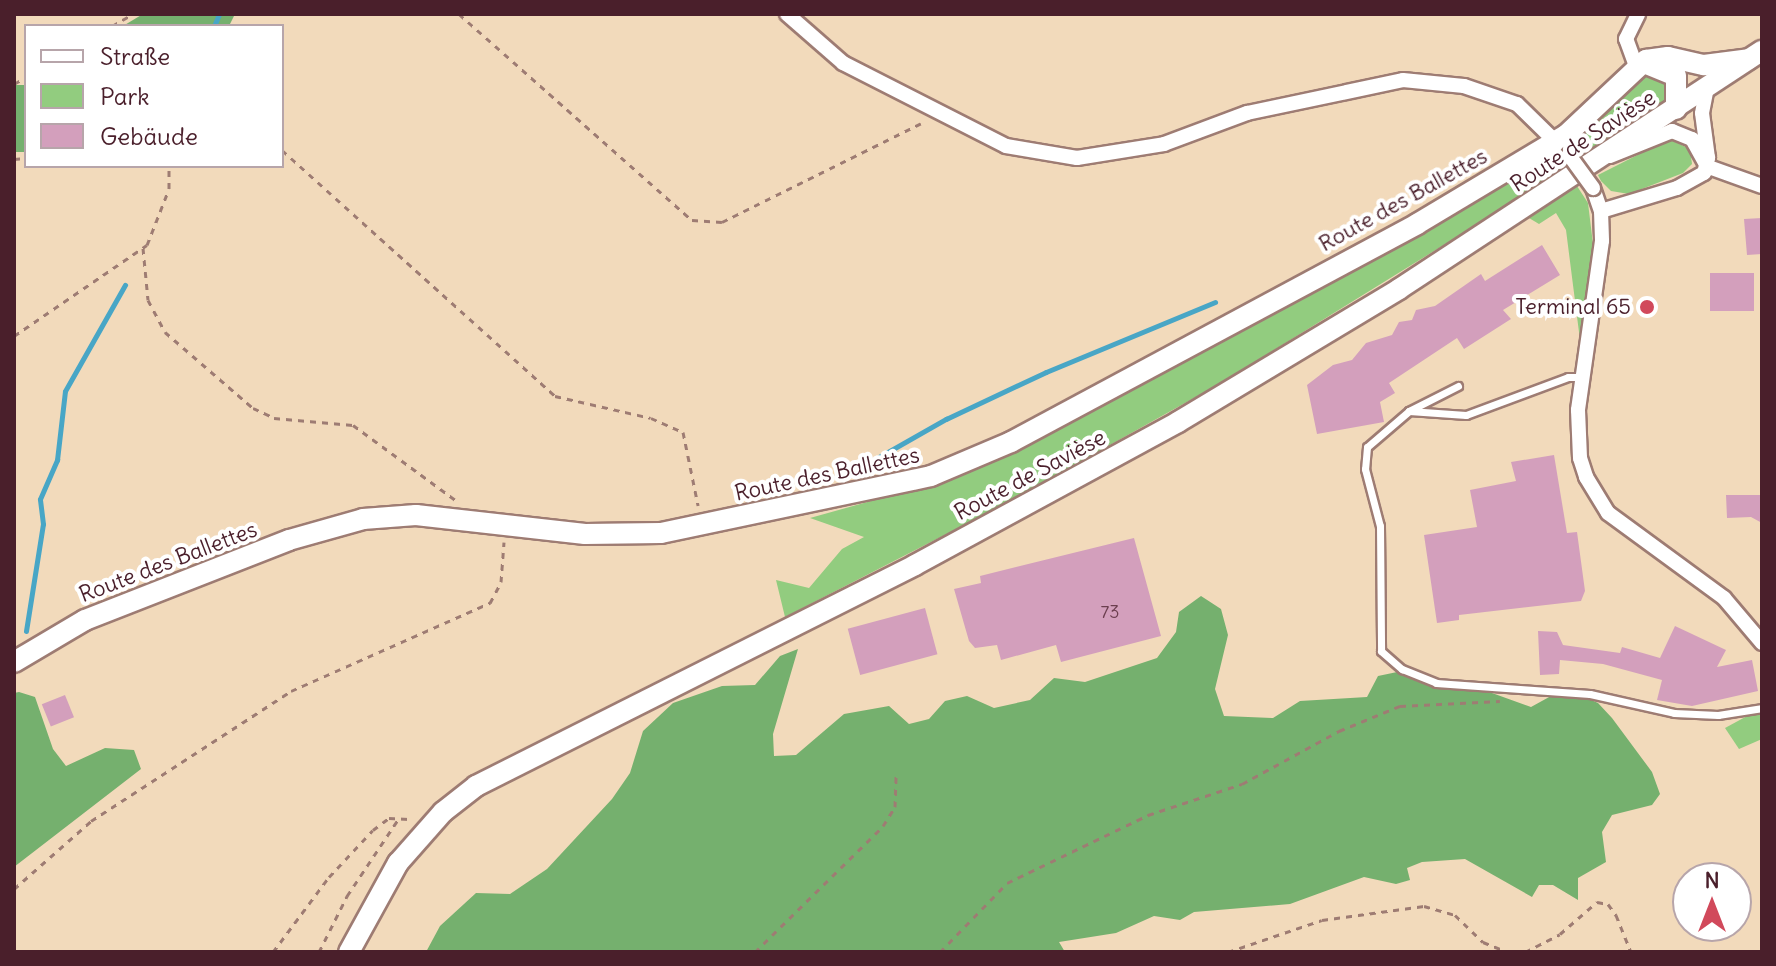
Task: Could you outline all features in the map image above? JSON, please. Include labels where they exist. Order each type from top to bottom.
[{"type":"street","points":[[787,14],[843,63],[938,115],[1006,146],[1077,158],[1164,144],[1247,113],[1403,80],[1464,86],[1517,104],[1562,148],[1593,188],[1601,211],[1602,241],[1583,377],[1580,458],[1596,498],[1642,542],[1743,614],[1762,643]]},
{"type":"street","points":[[1636,66],[1626,39],[1638,14]]},
{"type":"street","points":[[1636,66],[1656,57],[1704,65],[1755,55]]},
{"type":"street","name":"Route de Savièse","points":[[349,952],[381,888],[426,829],[476,786],[512,764],[915,565],[1178,422],[1600,159],[1755,55]]},
{"type":"street","points":[[1636,66],[1671,70],[1678,83],[1676,109]]},
{"type":"street","name":"Route des Ballettes","points":[[14,662],[85,620],[332,526],[389,515],[463,519],[617,535],[703,526],[891,488],[982,456],[1562,148],[1636,66]]},
{"type":"street","points":[[1601,211],[1690,183],[1706,166],[1702,125],[1707,87]]},
{"type":"street","points":[[1600,159],[1672,131],[1692,139],[1706,166],[1762,186]]},
{"type":"lane","points":[[1409,411],[1466,415],[1568,377],[1583,377]]},
{"type":"lane","points":[[1458,386],[1409,411],[1376,436],[1364,458],[1380,526],[1381,651],[1421,679],[1521,692],[1590,694],[1674,713],[1718,715],[1762,708]]},
{"type":"path","points":[[116,24],[133,14]]},
{"type":"path","points":[[459,14],[692,220],[722,222],[938,115]]},
{"type":"path","points":[[284,152],[555,396],[651,418],[683,432],[703,526]]},
{"type":"path","points":[[169,168],[169,189],[143,248],[148,300],[165,332],[253,408],[274,418],[353,425],[452,496],[463,519]]},
{"type":"path","points":[[14,336],[143,248]]},
{"type":"path","points":[[14,889],[91,821],[291,691],[490,603],[501,582],[506,525]]},
{"type":"path","points":[[940,952],[1007,883],[1148,815],[1242,784],[1339,731],[1400,706],[1492,703],[1521,692]]},
{"type":"path","points":[[755,952],[883,826],[895,807],[896,774]]},
{"type":"path","points":[[273,952],[354,849],[383,821],[399,817],[426,829]]},
{"type":"path","points":[[319,952],[399,817]]},
{"type":"path","points":[[1525,952],[1560,934],[1597,902],[1608,904],[1616,915],[1631,952]]},
{"type":"path","points":[[1228,952],[1322,920],[1424,906],[1455,915],[1483,942],[1508,952]]},
{"type":"green space","points":[[143,14],[235,14],[230,24],[126,24]]},
{"type":"green space","points":[[1645,74],[1671,83],[1666,103],[1584,157],[1580,146],[1590,125]]},
{"type":"green space","points":[[14,85],[24,85],[24,152],[14,152]]},
{"type":"green space","points":[[1669,139],[1690,149],[1692,164],[1683,173],[1629,194],[1611,191],[1601,181],[1598,175]]},
{"type":"green space","points":[[1555,159],[1565,170],[1219,384],[1001,506],[785,617],[776,580],[809,588],[842,549],[864,537],[810,518],[932,484],[996,460],[1328,279],[1376,259],[1532,165]]},
{"type":"green space","points":[[1577,186],[1588,203],[1593,244],[1580,340],[1566,230],[1556,213],[1539,224],[1529,218]]},
{"type":"green space","points":[[1201,596],[1221,609],[1228,635],[1215,689],[1224,716],[1273,718],[1300,701],[1367,697],[1378,676],[1402,671],[1467,684],[1531,707],[1551,696],[1573,692],[1598,703],[1612,718],[1652,772],[1660,794],[1652,805],[1612,815],[1602,832],[1606,862],[1578,878],[1578,900],[1553,885],[1539,885],[1532,897],[1465,859],[1422,862],[1407,868],[1410,880],[1396,884],[1364,877],[1290,904],[1194,912],[1180,920],[1154,916],[1116,933],[1059,942],[1065,952],[426,952],[440,926],[476,893],[510,894],[547,869],[612,799],[630,773],[643,731],[673,703],[722,686],[755,685],[780,656],[798,649],[773,734],[774,756],[796,755],[844,714],[889,706],[909,724],[929,719],[945,701],[967,696],[994,708],[1030,700],[1054,678],[1085,682],[1157,658],[1176,632],[1179,612]]},
{"type":"green space","points":[[14,693],[35,697],[53,749],[66,766],[105,748],[134,750],[141,769],[14,867]]},
{"type":"green space","points":[[1749,715],[1762,715],[1762,739],[1739,749],[1725,728]]},
{"type":"building","points":[[1762,218],[1762,254],[1747,255],[1744,219]]},
{"type":"building","points":[[1542,245],[1560,275],[1503,310],[1511,319],[1464,349],[1457,338],[1389,383],[1395,393],[1380,402],[1384,422],[1317,434],[1307,385],[1333,365],[1352,360],[1366,343],[1392,335],[1399,322],[1412,320],[1416,310],[1435,306],[1481,274],[1485,281]]},
{"type":"building","points":[[1710,273],[1754,273],[1754,311],[1710,311]]},
{"type":"building","points":[[1554,455],[1567,533],[1577,532],[1585,591],[1581,601],[1459,615],[1459,620],[1437,623],[1424,535],[1477,527],[1470,490],[1516,481],[1511,462]]},
{"type":"building","points":[[1726,495],[1762,495],[1762,523],[1751,517],[1727,518]]},
{"type":"building","points":[[1134,538],[1161,636],[1061,662],[1056,645],[1001,660],[997,645],[975,648],[969,641],[954,589],[981,583],[980,576]]},
{"type":"building","points":[[925,608],[937,654],[860,675],[848,629]]},
{"type":"building","points":[[1675,626],[1726,650],[1717,667],[1752,660],[1758,691],[1692,706],[1657,700],[1662,680],[1603,664],[1560,660],[1559,674],[1540,675],[1538,631],[1557,632],[1563,645],[1620,653],[1622,647],[1660,658]]},
{"type":"building","points":[[65,695],[74,717],[51,727],[42,704]]},
{"type":"waterway","points":[[215,24],[219,14]]},
{"type":"waterway","points":[[26,631],[43,524],[40,499],[57,460],[65,391],[125,285]]},
{"type":"waterway","points":[[849,474],[946,419],[1046,372],[1215,302]]},
{"type":"place","name":"Terminal 65","points":[[1647,307]]}]
